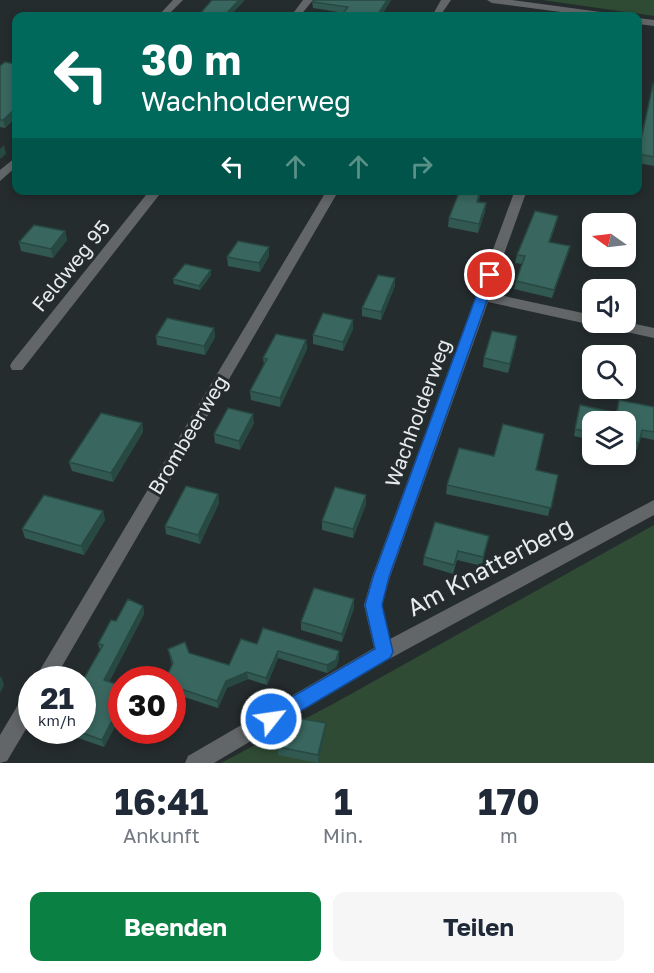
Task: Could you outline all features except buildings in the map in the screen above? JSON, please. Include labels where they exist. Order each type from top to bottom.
[{"type":"street","points":[[166,12],[178,0]]},
{"type":"street","points":[[298,12],[308,0]]},
{"type":"street","points":[[492,0],[566,12]]},
{"type":"street","points":[[0,177],[12,165]]},
{"type":"street","name":"Feldweg 95","points":[[17,366],[153,195]]},
{"type":"street","name":"Brombeerweg","points":[[51,666],[330,195]]},
{"type":"street","name":"Wachholderweg","points":[[384,652],[373,605],[381,577],[519,195]]},
{"type":"street","points":[[482,296],[582,318]]},
{"type":"street","points":[[636,328],[654,332]]},
{"type":"street","name":"Am Knatterberg","points":[[195,763],[384,652],[654,507]]},
{"type":"street","points":[[0,754],[18,723]]},
{"type":"green space","points":[[542,0],[654,0],[654,16],[642,14],[642,12],[626,12]]},
{"type":"green space","points":[[654,525],[654,763],[221,763],[333,704]]},
{"type":"route","points":[[271,719],[384,652],[373,605],[381,577],[490,275]]}]
